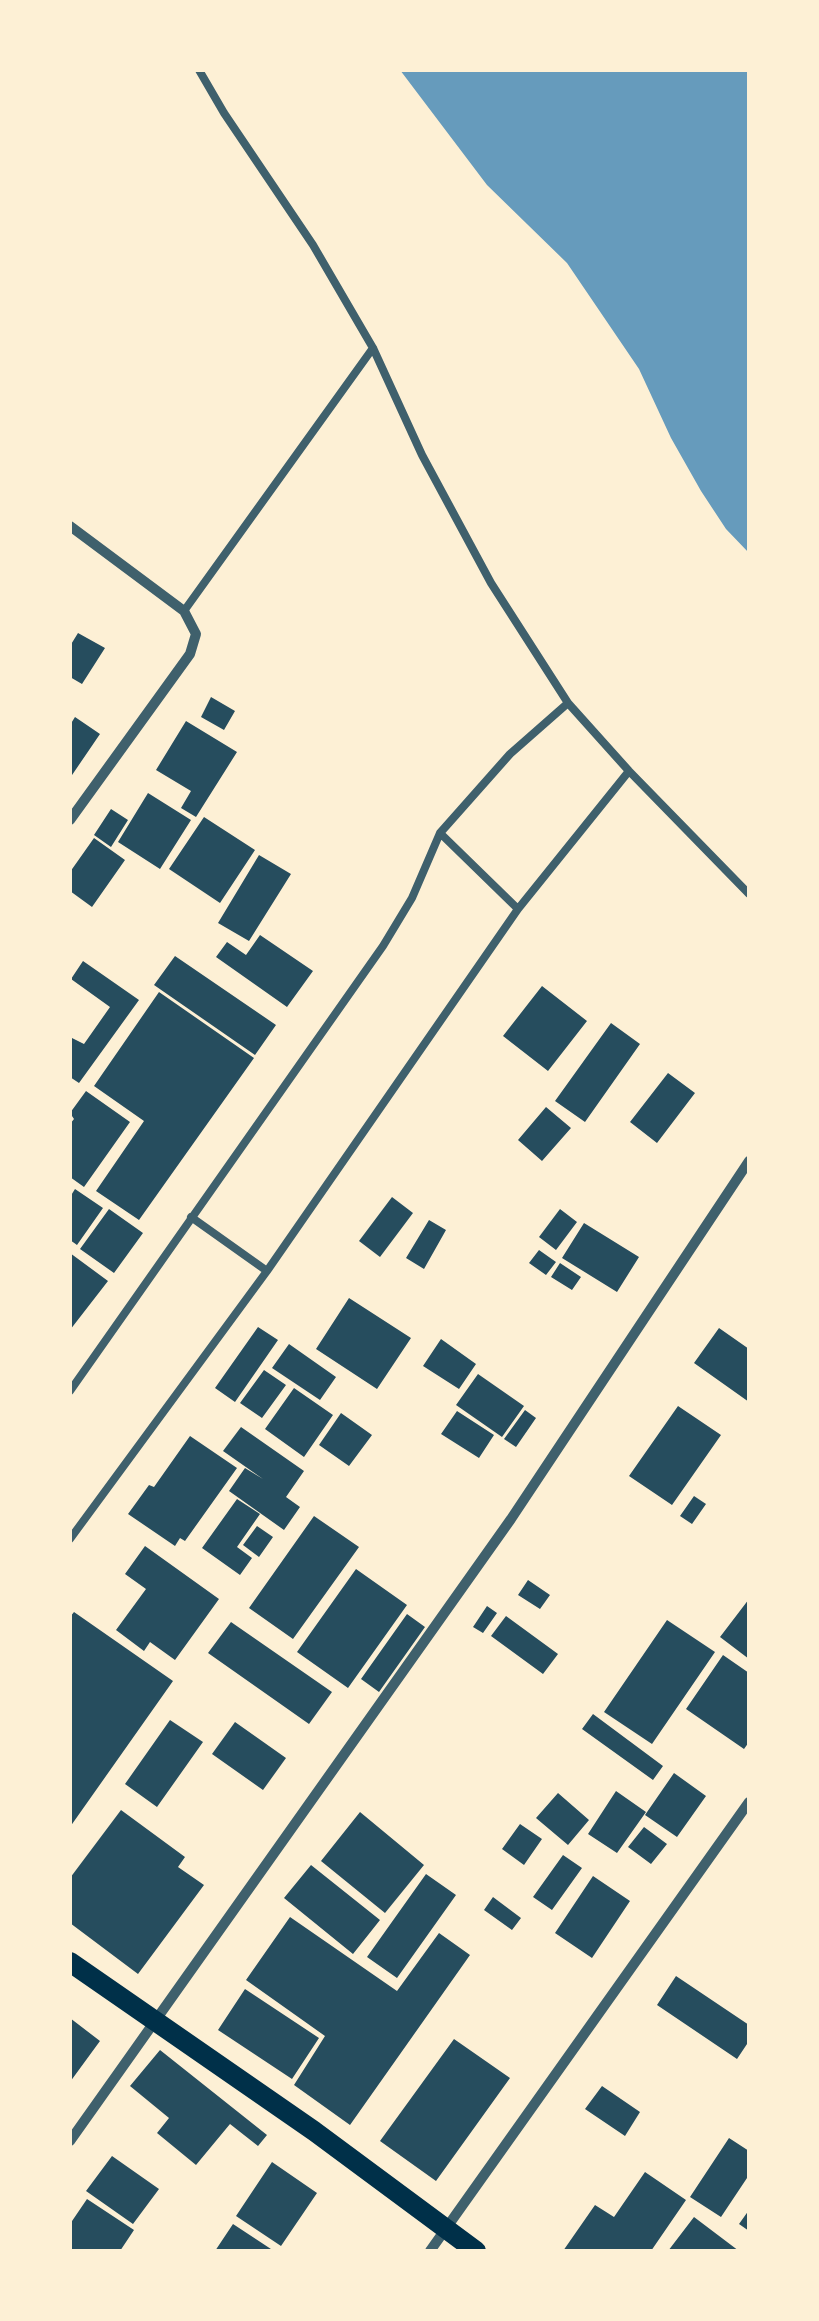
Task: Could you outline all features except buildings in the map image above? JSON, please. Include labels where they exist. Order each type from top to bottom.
[{"type":"main road","points":[[70,1962],[314,2131],[476,2251]]},
{"type":"street","points":[[70,526],[184,611],[196,634],[190,654],[70,820]]},
{"type":"street","points":[[70,2141],[512,1519],[749,1161]]},
{"type":"street","points":[[430,2251],[749,1802]]},
{"type":"lane","points":[[199,70],[313,244],[373,348],[422,455],[491,583],[568,703],[749,894]]},
{"type":"lane","points":[[184,611],[373,348]]},
{"type":"lane","points":[[70,1391],[383,946],[412,898],[440,834],[500,764],[568,703]]},
{"type":"lane","points":[[70,1540],[266,1271],[518,908],[629,771]]},
{"type":"lane","points":[[440,834],[518,908]]},
{"type":"lane","points":[[192,1217],[266,1271]]},
{"type":"water","points":[[400,70],[749,70],[749,553],[726,529],[701,491],[639,369],[567,263],[487,185]]}]
